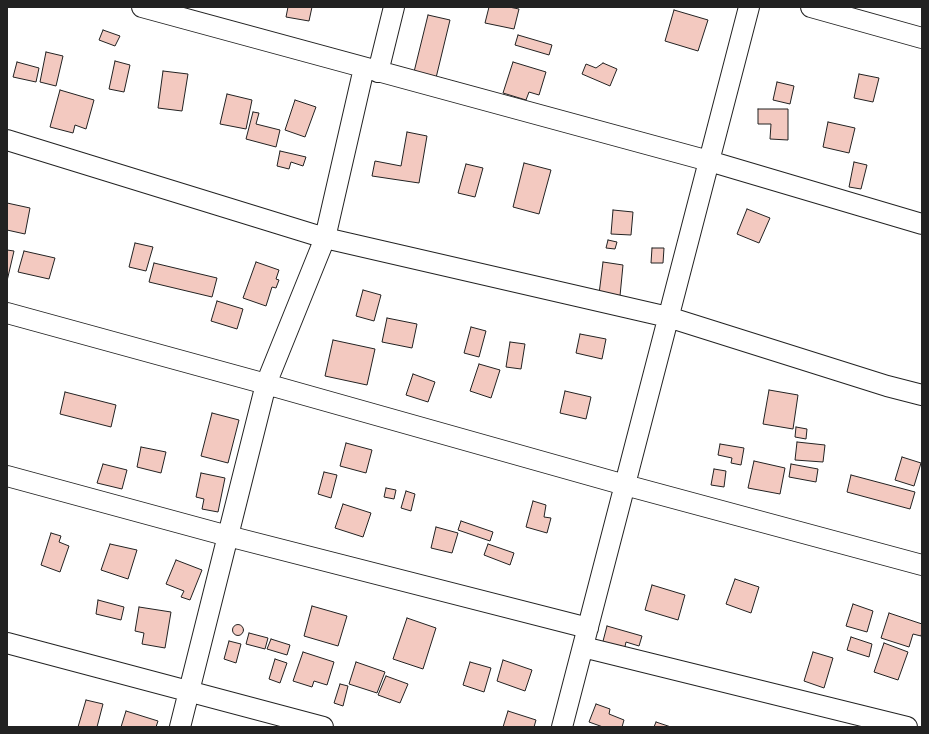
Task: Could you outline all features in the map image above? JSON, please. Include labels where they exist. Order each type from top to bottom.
[{"type":"street","points":[[142,7],[709,161],[922,224]]},
{"type":"street","points":[[180,727],[266,384],[325,238],[371,70],[394,7]]},
{"type":"street","points":[[562,727],[749,7]]},
{"type":"street","points":[[811,7],[922,38]]},
{"type":"street","points":[[7,140],[325,238],[668,317],[887,386],[922,395]]},
{"type":"street","points":[[7,313],[625,485],[922,564]]},
{"type":"street","points":[[7,476],[228,536],[588,628]]},
{"type":"street","points":[[7,643],[323,727]]},
{"type":"street","points":[[583,648],[907,727]]},
{"type":"building","points":[[288,7],[312,7],[309,21],[286,17]]},
{"type":"building","points":[[489,7],[509,7],[519,9],[514,29],[485,23]]},
{"type":"building","points":[[674,10],[708,20],[698,51],[665,41]]},
{"type":"building","points":[[428,15],[450,20],[435,82],[413,76]]},
{"type":"building","points":[[103,30],[120,36],[115,46],[99,40]]},
{"type":"building","points":[[518,35],[552,45],[549,55],[515,45]]},
{"type":"building","points":[[46,52],[63,56],[56,86],[40,82]]},
{"type":"building","points":[[115,61],[130,65],[124,92],[109,89]]},
{"type":"building","points":[[17,62],[39,68],[36,82],[13,77]]},
{"type":"building","points":[[513,62],[546,72],[539,95],[529,92],[526,100],[503,93]]},
{"type":"building","points":[[603,63],[617,69],[610,86],[582,74],[586,64],[596,68]]},
{"type":"building","points":[[163,71],[188,74],[182,111],[158,108]]},
{"type":"building","points":[[859,74],[879,78],[873,102],[854,98]]},
{"type":"building","points":[[777,82],[794,86],[790,104],[773,100]]},
{"type":"building","points":[[60,90],[94,100],[86,129],[75,125],[73,133],[50,127]]},
{"type":"building","points":[[227,94],[252,100],[246,129],[220,124]]},
{"type":"building","points":[[295,100],[316,107],[305,137],[285,130]]},
{"type":"building","points":[[758,109],[788,109],[788,140],[770,139],[771,124],[758,124]]},
{"type":"building","points":[[253,112],[259,113],[256,124],[280,130],[276,147],[246,139]]},
{"type":"building","points":[[828,122],[855,128],[849,153],[823,147]]},
{"type":"building","points":[[407,132],[427,136],[419,183],[372,176],[375,161],[401,166]]},
{"type":"building","points":[[280,151],[306,157],[303,166],[291,162],[289,169],[277,166]]},
{"type":"building","points":[[854,162],[867,165],[861,189],[849,187]]},
{"type":"building","points":[[524,163],[551,170],[539,214],[513,207]]},
{"type":"building","points":[[466,164],[483,168],[475,197],[458,193]]},
{"type":"building","points":[[7,203],[30,208],[25,234],[7,230]]},
{"type":"building","points":[[747,209],[770,218],[759,243],[737,234]]},
{"type":"building","points":[[613,210],[633,212],[631,235],[611,234]]},
{"type":"building","points":[[608,240],[617,242],[615,249],[606,248]]},
{"type":"building","points":[[135,243],[153,247],[146,271],[129,267]]},
{"type":"building","points":[[652,248],[664,248],[663,263],[651,263]]},
{"type":"building","points":[[7,250],[14,251],[7,281]]},
{"type":"building","points":[[24,251],[55,258],[49,279],[18,272]]},
{"type":"building","points":[[256,262],[279,270],[276,279],[279,280],[276,288],[272,287],[266,306],[243,298]]},
{"type":"building","points":[[603,262],[623,265],[620,296],[599,294]]},
{"type":"building","points":[[154,263],[217,278],[212,297],[149,282]]},
{"type":"building","points":[[363,290],[381,295],[374,321],[356,316]]},
{"type":"building","points":[[217,301],[243,309],[237,329],[211,321]]},
{"type":"building","points":[[387,318],[417,324],[412,348],[382,342]]},
{"type":"building","points":[[471,327],[486,331],[479,357],[464,353]]},
{"type":"building","points":[[580,334],[606,339],[602,359],[576,353]]},
{"type":"building","points":[[333,340],[375,349],[367,385],[325,376]]},
{"type":"building","points":[[510,342],[525,344],[521,369],[506,367]]},
{"type":"building","points":[[479,364],[500,370],[491,398],[470,391]]},
{"type":"building","points":[[413,374],[435,382],[428,402],[406,395]]},
{"type":"building","points":[[769,390],[798,395],[793,429],[763,424]]},
{"type":"building","points":[[565,391],[591,397],[586,419],[560,413]]},
{"type":"building","points":[[65,392],[116,405],[111,427],[60,414]]},
{"type":"building","points":[[212,413],[239,420],[228,463],[201,456]]},
{"type":"building","points":[[796,427],[807,429],[806,439],[795,437]]},
{"type":"building","points":[[797,442],[825,445],[823,462],[795,460]]},
{"type":"building","points":[[346,443],[372,450],[366,473],[340,466]]},
{"type":"building","points":[[720,444],[744,448],[741,465],[731,463],[732,458],[718,455]]},
{"type":"building","points":[[141,447],[166,452],[161,473],[137,467]]},
{"type":"building","points":[[902,457],[921,463],[914,486],[895,480]]},
{"type":"building","points":[[754,461],[785,468],[780,494],[748,488]]},
{"type":"building","points":[[103,464],[127,470],[122,489],[97,483]]},
{"type":"building","points":[[791,464],[818,469],[816,482],[789,477]]},
{"type":"building","points":[[714,469],[726,471],[724,487],[711,485]]},
{"type":"building","points":[[324,472],[337,475],[331,498],[318,494]]},
{"type":"building","points":[[201,473],[225,478],[218,512],[202,509],[204,499],[196,497]]},
{"type":"building","points":[[851,475],[915,492],[910,509],[847,492]]},
{"type":"building","points":[[386,488],[396,490],[394,499],[384,497]]},
{"type":"building","points":[[406,491],[415,494],[411,511],[401,508]]},
{"type":"building","points":[[533,501],[546,505],[544,517],[551,518],[547,533],[526,527]]},
{"type":"building","points":[[343,504],[371,513],[363,537],[335,528]]},
{"type":"building","points":[[461,521],[493,532],[490,541],[458,530]]},
{"type":"building","points":[[436,527],[458,533],[452,553],[431,548]]},
{"type":"building","points":[[51,533],[61,536],[59,542],[69,546],[60,572],[41,565]]},
{"type":"building","points":[[110,544],[137,550],[128,579],[101,570]]},
{"type":"building","points":[[488,544],[514,553],[510,565],[484,555]]},
{"type":"building","points":[[176,560],[202,570],[190,600],[181,597],[184,591],[166,584]]},
{"type":"building","points":[[735,579],[759,587],[751,613],[726,604]]},
{"type":"building","points":[[652,585],[685,595],[678,620],[645,610]]},
{"type":"building","points":[[98,600],[124,607],[121,620],[96,614]]},
{"type":"building","points":[[853,604],[873,611],[867,632],[846,626]]},
{"type":"building","points":[[312,606],[347,616],[338,646],[304,636]]},
{"type":"building","points":[[139,607],[171,612],[165,648],[142,644],[144,633],[135,631]]},
{"type":"building","points":[[889,613],[922,624],[921,636],[913,634],[909,647],[881,638]]},
{"type":"building","points":[[407,618],[436,628],[423,669],[393,659]]},
{"type":"building","points":[[236,625],[240,625],[242,626],[242,634],[236,635],[233,632],[233,628]]},
{"type":"building","points":[[607,626],[642,636],[639,646],[626,642],[624,651],[602,645]]},
{"type":"building","points":[[249,633],[268,638],[265,649],[246,644]]},
{"type":"building","points":[[851,637],[872,644],[869,657],[847,650]]},
{"type":"building","points":[[271,639],[290,645],[287,655],[267,649]]},
{"type":"building","points":[[229,641],[241,644],[236,663],[224,659]]},
{"type":"building","points":[[884,643],[908,652],[898,680],[874,672]]},
{"type":"building","points":[[303,652],[334,662],[327,685],[314,681],[312,687],[293,681]]},
{"type":"building","points":[[813,652],[833,658],[824,688],[804,681]]},
{"type":"building","points":[[275,659],[287,663],[280,683],[269,679]]},
{"type":"building","points":[[503,660],[532,670],[525,691],[497,681]]},
{"type":"building","points":[[356,662],[385,672],[377,693],[349,684]]},
{"type":"building","points":[[470,662],[491,668],[484,692],[463,685]]},
{"type":"building","points":[[386,676],[408,684],[400,703],[378,695]]},
{"type":"building","points":[[340,684],[348,686],[343,706],[334,703]]},
{"type":"building","points":[[86,700],[103,704],[97,727],[78,727]]},
{"type":"building","points":[[596,704],[610,709],[609,714],[624,720],[622,727],[603,727],[589,722]]},
{"type":"building","points":[[126,711],[158,721],[156,727],[121,727]]},
{"type":"building","points":[[508,711],[536,720],[534,727],[503,727]]},
{"type":"building","points":[[656,722],[671,727],[654,727]]}]
